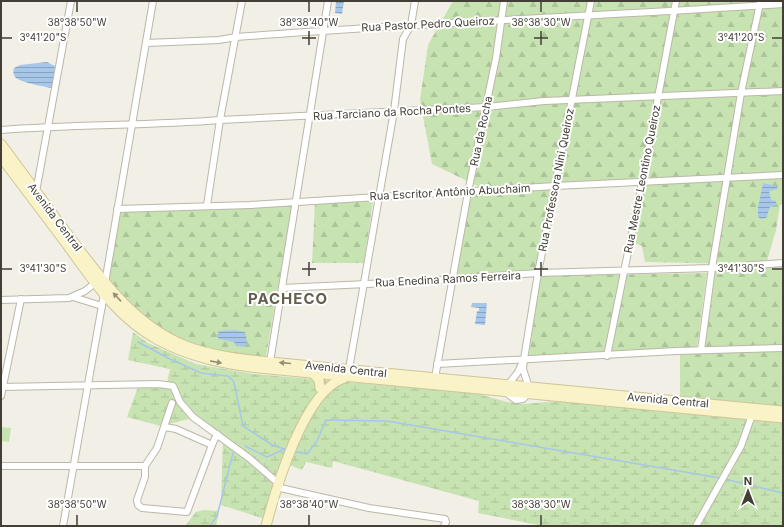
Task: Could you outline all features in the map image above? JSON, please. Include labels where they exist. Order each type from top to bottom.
[{"type":"main road","name":"Avenida Central","points":[[1,144],[105,284],[131,312],[152,328],[174,341],[199,351],[270,362],[320,372]]},
{"type":"main road","name":"Avenida Central","points":[[1,157],[104,294],[121,312],[157,340],[186,353],[222,363],[320,372],[435,378],[498,384],[510,388]]},
{"type":"main road","points":[[320,372],[320,393]]},
{"type":"main road","name":"Avenida Central","points":[[348,373],[475,389],[510,388],[783,418]]},
{"type":"main road","points":[[266,526],[277,485],[293,444],[320,393],[330,384],[348,373]]},
{"type":"main road","points":[[527,390],[554,393]]},
{"type":"main road","name":"Avenida Central","points":[[554,393],[783,411]]},
{"type":"street","points":[[36,192],[71,1]]},
{"type":"street","points":[[105,284],[153,1]]},
{"type":"street","points":[[208,205],[220,120],[242,1]]},
{"type":"street","points":[[270,362],[328,1]]},
{"type":"street","points":[[348,373],[394,111],[404,39],[411,25],[415,1]]},
{"type":"street","name":"Rua da Rocha","points":[[435,378],[468,192],[487,107],[504,1]]},
{"type":"street","name":"Rua Professora Nini Queiroz","points":[[524,359],[538,273],[591,1]]},
{"type":"street","name":"Rua Mestre Leontino Queiroz","points":[[608,356],[676,1]]},
{"type":"street","points":[[701,350],[712,268],[741,93],[760,3]]},
{"type":"street","name":"Rua Pastor Pedro Queiroz","points":[[146,43],[219,40],[236,37],[323,30],[674,10],[760,3],[783,4]]},
{"type":"street","name":"Rua Tarciano da Rocha Pontes","points":[[1,130],[48,126],[131,126],[220,120],[487,107],[544,101],[572,101],[783,90]]},
{"type":"street","name":"Rua Escritor Antônio Abuchaim","points":[[117,209],[208,205],[250,205],[555,186],[783,175]]},
{"type":"street","name":"Rua Enedina Ramos Ferreira","points":[[282,288],[538,273],[712,268],[783,263]]},
{"type":"street","points":[[73,297],[85,291],[95,283]]},
{"type":"street","points":[[63,526],[104,294]]},
{"type":"street","points":[[1,300],[73,297],[102,306]]},
{"type":"street","points":[[1,396],[21,299]]},
{"type":"street","points":[[437,364],[701,350],[783,348]]},
{"type":"street","points":[[510,388],[524,359]]},
{"type":"street","points":[[524,359],[523,369],[527,390]]},
{"type":"street","points":[[510,388],[518,377],[527,390]]},
{"type":"street","points":[[2,387],[158,384],[172,386],[180,402],[193,417],[217,434],[277,485],[369,508],[444,519],[445,524]]},
{"type":"street","points":[[172,403],[157,448],[145,466],[146,477],[137,500],[138,504],[142,508],[187,512],[217,434]]},
{"type":"street","points":[[696,526],[741,446],[752,415]]},
{"type":"street","points":[[165,427],[176,429],[212,444]]},
{"type":"street","points":[[1,466],[145,466]]},
{"type":"green space","points":[[453,1],[783,1],[783,204],[780,205],[776,230],[767,261],[783,260],[783,345],[704,348],[714,270],[739,264],[645,262],[642,246],[629,241],[640,178],[621,181],[586,181],[552,191],[536,271],[457,276],[469,193],[486,190],[432,164],[420,100],[428,45]]},
{"type":"green space","points":[[293,201],[266,356],[260,357],[224,353],[184,342],[138,315],[108,282],[119,211]]},
{"type":"green space","points":[[373,201],[364,263],[312,263],[315,202]]},
{"type":"green space","points":[[707,273],[696,354],[783,350],[783,407],[680,397],[680,349],[529,356],[540,276]]},
{"type":"green space","points":[[133,332],[148,343],[196,364],[254,374],[475,393],[507,402],[524,404],[559,401],[783,423],[783,526],[544,526],[478,513],[479,501],[333,461],[332,468],[306,462],[302,470],[282,462],[276,473],[265,519],[221,505],[223,436],[214,433],[189,419],[161,426],[127,417],[138,387],[166,387],[170,369],[128,360]]},
{"type":"green space","points":[[1,427],[11,428],[9,442],[1,441]]},
{"type":"green space","points":[[204,510],[219,511],[216,526],[185,526],[196,512]]},
{"type":"water","points":[[336,1],[344,1],[342,14],[335,13]]},
{"type":"water","points":[[47,62],[55,66],[52,88],[21,81],[14,75],[14,68],[20,65]]},
{"type":"water","points":[[763,183],[777,186],[777,189],[769,191],[771,200],[776,201],[776,205],[770,207],[766,218],[761,219],[758,217],[758,207]]},
{"type":"water","points":[[472,303],[487,303],[485,325],[475,324],[477,311],[479,311],[479,308],[471,307]]},
{"type":"water","points":[[235,330],[245,332],[247,341],[245,347],[236,346],[234,342],[219,339],[217,336],[219,331]]},
{"type":"waterway","points":[[138,342],[201,373],[228,376],[234,382],[243,426],[274,446],[285,449]]},
{"type":"waterway","points":[[293,453],[299,452],[307,454],[317,441],[326,420],[387,421],[720,478]]},
{"type":"waterway","points":[[245,446],[267,457],[285,449]]},
{"type":"waterway","points":[[210,526],[217,516],[233,453]]},
{"type":"waterway","points":[[725,479],[783,493]]},
{"type":"district","name":"PACHECO","points":[[288,299]]}]
